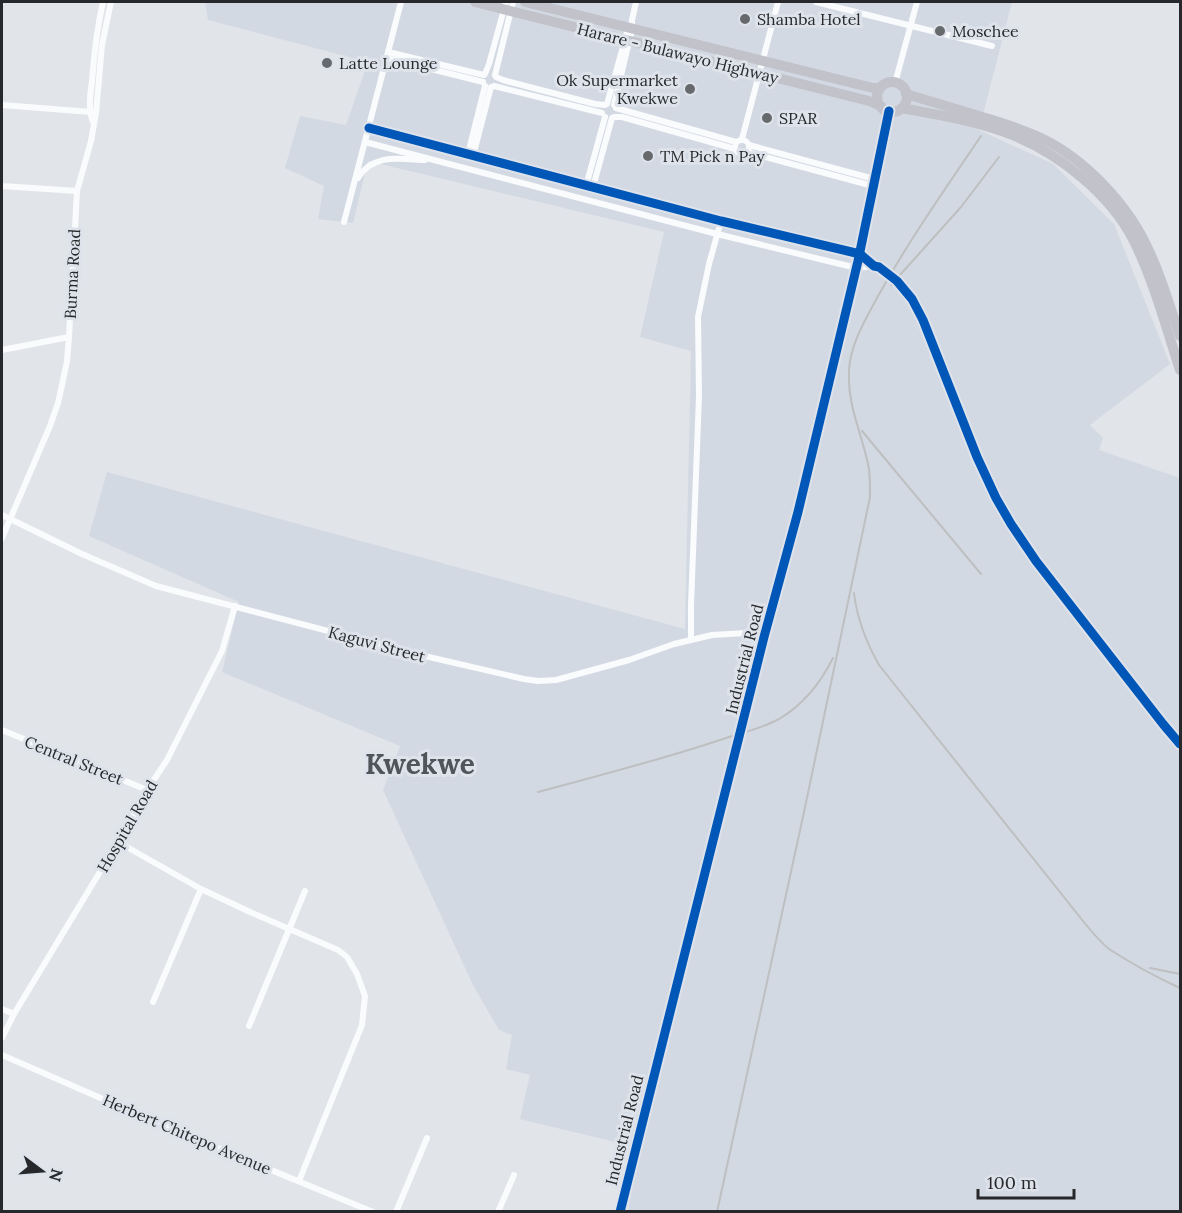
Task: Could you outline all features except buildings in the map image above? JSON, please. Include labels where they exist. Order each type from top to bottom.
[{"type":"highway","name":"Harare - Bulawayo Highway","points":[[475,2],[508,6],[626,40],[869,101],[885,109]]},
{"type":"highway","name":"Harare - Bulawayo Highway","points":[[525,2],[630,26],[836,80],[873,88],[895,83]]},
{"type":"highway","points":[[832,92],[836,80]]},
{"type":"highway","points":[[895,83],[902,86],[906,94],[902,108]]},
{"type":"highway","points":[[880,88],[877,98],[885,109],[943,111],[1017,127],[1065,151],[1097,178],[1118,201],[1137,228],[1149,251],[1180,336]]},
{"type":"highway","points":[[906,94],[943,111],[1029,143],[1049,154],[1096,190],[1116,214],[1132,239],[1145,267],[1180,370]]},
{"type":"street","points":[[93,112],[96,39],[104,2]]},
{"type":"street","points":[[93,112],[102,45],[111,2]]},
{"type":"street","points":[[344,222],[401,2]]},
{"type":"street","points":[[608,116],[616,113],[611,105],[636,2]]},
{"type":"street","points":[[778,2],[738,144],[740,154],[748,149],[874,183]]},
{"type":"street","points":[[816,2],[992,46]]},
{"type":"street","points":[[895,83],[917,2]]},
{"type":"street","points":[[487,82],[489,64],[508,6]]},
{"type":"street","points":[[487,82],[497,82],[496,76],[508,6]]},
{"type":"street","points":[[388,55],[608,116],[622,117],[738,144],[747,141],[748,149]]},
{"type":"street","points":[[470,155],[490,72],[503,80],[595,104],[611,105],[738,144]]},
{"type":"street","points":[[2,105],[93,112]]},
{"type":"street","points":[[608,116],[602,109],[611,105]]},
{"type":"street","name":"Industrial Road","points":[[620,1212],[764,637],[798,512],[857,268],[874,183],[885,109]]},
{"type":"street","name":"Burma Road","points":[[2,538],[58,403],[67,361],[77,191],[91,141],[93,112]]},
{"type":"street","points":[[590,187],[608,116]]},
{"type":"street","points":[[369,128],[721,221],[860,254],[874,266],[890,275],[912,299],[923,320],[984,475],[1011,524],[1036,561],[1180,744]]},
{"type":"street","points":[[365,142],[717,234],[857,268],[874,266]]},
{"type":"street","points":[[354,184],[361,173],[375,162],[401,159],[440,161]]},
{"type":"street","points":[[2,186],[77,191]]},
{"type":"street","points":[[638,213],[642,200]]},
{"type":"street","points":[[691,640],[699,396],[698,316],[721,221]]},
{"type":"street","points":[[2,350],[69,336]]},
{"type":"street","name":"Kaguvi Street","points":[[2,515],[123,573],[156,586],[439,660],[538,681],[556,680],[629,660],[674,644],[712,635],[746,633],[764,637]]},
{"type":"street","name":"Hospital Road","points":[[2,1038],[14,1014],[167,760],[222,651],[235,606]]},
{"type":"street","name":"Central Street","points":[[2,730],[147,790]]},
{"type":"street","points":[[118,842],[201,889],[338,950],[347,957],[357,974],[365,996],[362,1025],[299,1180]]},
{"type":"street","points":[[153,1002],[201,889]]},
{"type":"street","points":[[249,1026],[305,891]]},
{"type":"street","points":[[2,1009],[14,1014]]},
{"type":"street","name":"Herbert Chitepo Avenue","points":[[2,1055],[153,1121],[373,1212]]},
{"type":"street","points":[[396,1212],[427,1138]]},
{"type":"street","points":[[498,1212],[514,1175]]},
{"type":"shaded area","name":"Kwekwe","points":[[205,2],[1012,2],[979,130],[1053,164],[1114,224],[1170,364],[1090,425],[1103,438],[1099,450],[1180,478],[1180,1211],[628,1211],[640,1148],[520,1119],[530,1075],[506,1069],[512,1035],[499,1030],[473,985],[383,790],[400,746],[222,672],[239,602],[89,536],[107,472],[685,629],[691,351],[640,337],[664,232],[368,161],[353,223],[318,219],[324,186],[285,168],[300,116],[346,125],[368,62],[208,20]]},
{"type":"railway","points":[[717,1212],[870,497],[869,469],[850,397],[849,371],[852,352],[863,324],[889,277],[981,136]]},
{"type":"railway","points":[[891,285],[961,207],[999,157]]},
{"type":"railway","points":[[862,431],[981,574]]},
{"type":"railway","points":[[854,593],[863,630],[879,665],[1098,939],[1109,949],[1144,970],[1180,988]]},
{"type":"railway","points":[[538,792],[670,756],[771,723],[788,713],[803,700],[823,676],[833,658]]},
{"type":"railway","points":[[1150,968],[1180,974]]},
{"type":"cycle path","points":[[620,1212],[764,637],[798,512],[858,261],[889,111]]},
{"type":"cycle path","points":[[369,128],[721,221],[860,254],[874,266],[879,267],[897,281],[912,299],[923,320],[977,457],[1011,524],[1036,561],[1180,744]]},
{"type":"place","name":"Shamba Hotel","points":[[745,19]]},
{"type":"place","name":"Moschee","points":[[940,31]]},
{"type":"place","name":"Latte Lounge","points":[[327,63]]},
{"type":"place","name":"Ok Supermarket Kwekwe","points":[[690,89]]},
{"type":"place","name":"SPAR","points":[[767,118]]},
{"type":"place","name":"TM Pick n Pay","points":[[648,156]]},
{"type":"district","name":"Kwekwe","points":[[420,764]]}]
